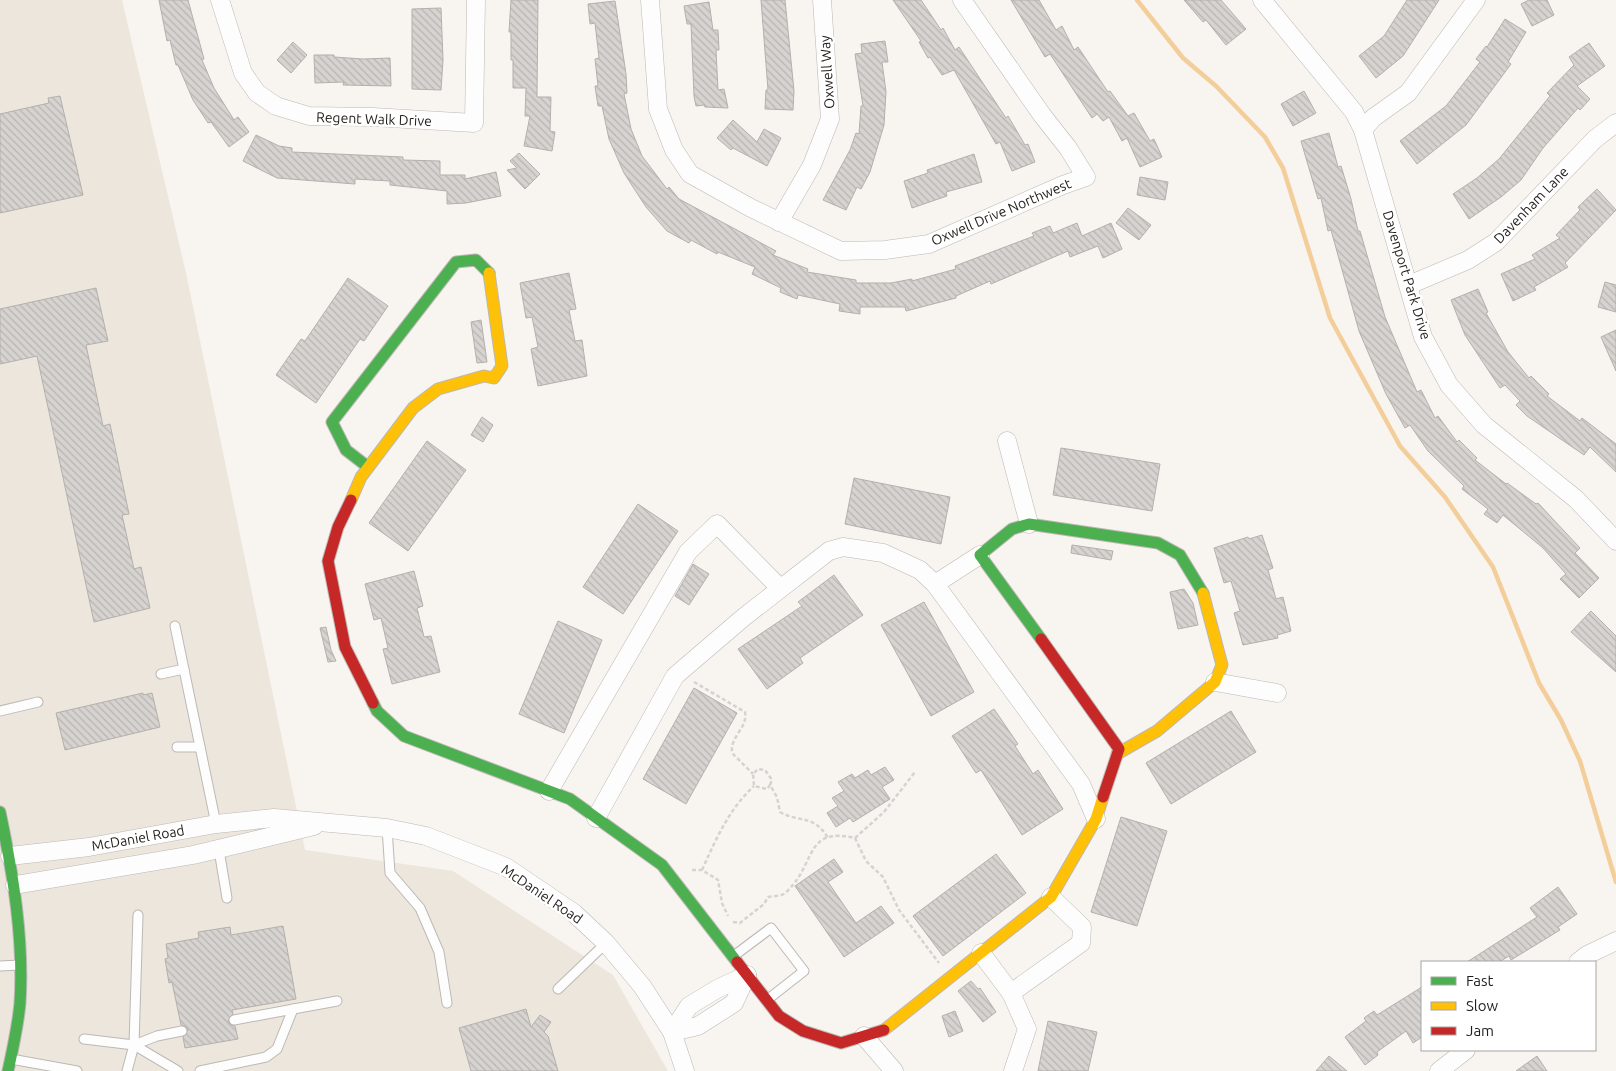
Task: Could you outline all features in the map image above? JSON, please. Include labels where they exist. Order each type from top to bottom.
[{"type":"street","name":"Regent Walk Drive","points":[[220,0],[243,73],[257,93],[276,106],[309,116],[373,117],[474,123],[476,0]]},
{"type":"street","name":"Oxwell Drive Northwest","points":[[650,0],[658,109],[674,150],[690,174],[779,222],[841,251],[902,248],[929,244],[1062,185],[1086,177],[1068,148],[1042,115],[962,0]]},
{"type":"street","name":"Oxwell Way","points":[[779,222],[812,165],[830,119],[822,0]]},
{"type":"street","name":"Davenport Park Drive","points":[[1262,0],[1354,112],[1363,130],[1410,285],[1423,337],[1450,385],[1484,425],[1576,499],[1616,540]]},
{"type":"street","points":[[1363,130],[1373,118],[1408,93],[1476,0]]},
{"type":"street","name":"Davenham Lane","points":[[1410,285],[1468,260],[1496,242],[1595,139],[1616,123]]},
{"type":"street","points":[[368,467],[346,450],[332,422],[456,262],[476,260],[489,272],[502,366],[494,378],[484,376],[438,389],[413,408],[368,467],[361,476],[338,527],[328,561],[345,647],[377,711],[404,736],[570,799],[662,866],[779,1016],[803,1031],[841,1043],[887,1029],[1051,897],[1096,819],[1119,749],[980,554]]},
{"type":"street","points":[[1008,441],[1029,524]]},
{"type":"street","points":[[549,791],[688,552],[716,524],[780,588]]},
{"type":"street","points":[[935,584],[980,554],[1012,529],[1029,524],[1158,543],[1180,555],[1206,597],[1222,665],[1215,682],[1157,731],[1117,754]]},
{"type":"street","points":[[596,818],[678,673],[780,588],[829,551],[843,547],[883,553],[920,570],[935,584],[1080,784],[1096,819]]},
{"type":"street","points":[[1215,682],[1277,693]]},
{"type":"street","points":[[0,812],[15,885],[20,965],[20,993],[9,1065]]},
{"type":"street","name":"McDaniel Road","points":[[10,856],[89,847],[216,824],[274,818],[387,828],[426,836],[506,867],[574,913],[606,943],[642,986],[672,1032],[685,1071]]},
{"type":"street","name":"McDaniel Road","points":[[15,885],[219,850],[326,824]]},
{"type":"street","points":[[1011,993],[1081,943],[1082,927],[1051,897]]},
{"type":"street","points":[[1579,961],[1587,955],[1616,941]]},
{"type":"street","points":[[981,953],[1011,993],[1027,1029],[1013,1071]]},
{"type":"street","points":[[672,1032],[698,1026],[734,1003],[747,975]]},
{"type":"street","points":[[864,1036],[894,1071]]},
{"type":"street","points":[[1439,1071],[1465,1051]]},
{"type":"lane","points":[[175,626],[216,824]]},
{"type":"lane","points":[[161,674],[184,669]]},
{"type":"lane","points":[[0,711],[38,702]]},
{"type":"lane","points":[[177,747],[200,747]]},
{"type":"lane","points":[[387,828],[390,873],[420,908],[439,952],[447,1003]]},
{"type":"lane","points":[[219,850],[227,898]]},
{"type":"lane","points":[[127,1071],[134,1045],[138,915]]},
{"type":"lane","points":[[733,957],[771,928],[804,971],[767,1000]]},
{"type":"lane","points":[[558,989],[606,943]]},
{"type":"lane","points":[[0,966],[20,965]]},
{"type":"lane","points":[[234,1020],[336,1001]]},
{"type":"lane","points":[[200,1071],[266,1057],[277,1049],[293,1009]]},
{"type":"lane","points":[[134,1045],[157,1036],[182,1031]]},
{"type":"lane","points":[[84,1040],[134,1045],[178,1071]]},
{"type":"lane","points":[[9,1065],[77,1071]]},
{"type":"path","points":[[678,673],[745,712],[745,722],[735,737],[732,747],[736,758],[753,774],[754,786]]},
{"type":"path","points":[[753,774],[758,769],[765,770],[772,780],[767,789],[754,786]]},
{"type":"path","points":[[688,870],[702,870],[718,880],[722,903],[728,916],[734,922],[740,923],[764,904],[768,897],[784,894],[799,878],[814,846],[828,838],[856,838],[884,812],[915,772]]},
{"type":"path","points":[[770,785],[777,797],[780,812],[788,817],[816,822],[828,838]]},
{"type":"path","points":[[702,870],[717,836],[738,800],[754,786]]},
{"type":"path","points":[[856,838],[866,861],[883,877],[903,916],[951,978]]},
{"type":"shaded area","points":[[0,0],[122,0],[186,273],[305,850],[453,871],[613,975],[668,1071],[0,1071]]},
{"type":"building","points":[[159,0],[188,0],[204,59],[202,60],[214,88],[234,120],[238,117],[249,132],[229,147],[211,122],[208,123],[193,100],[178,65],[176,65],[170,40],[167,41]]},
{"type":"building","points":[[511,0],[538,0],[537,97],[551,97],[550,131],[555,132],[552,151],[524,146],[530,116],[525,116],[526,88],[513,88],[511,32],[509,32]]},
{"type":"building","points":[[761,0],[785,0],[794,91],[793,110],[765,109],[766,90],[768,90]]},
{"type":"building","points":[[893,0],[921,0],[941,30],[943,28],[955,50],[959,47],[1006,118],[1008,116],[1025,145],[1028,144],[1035,162],[1012,171],[1000,142],[996,144],[954,70],[942,75],[930,57],[928,58],[919,42],[921,41]]},
{"type":"building","points":[[1011,0],[1039,0],[1056,30],[1062,26],[1074,50],[1078,47],[1108,92],[1110,91],[1128,116],[1134,113],[1150,141],[1154,139],[1162,157],[1140,167],[1127,138],[1122,141],[1109,117],[1103,121],[1097,114],[1092,118],[1050,54],[1045,57]]},
{"type":"building","points":[[1184,0],[1221,0],[1246,29],[1226,45],[1206,20],[1203,22]]},
{"type":"building","points":[[1407,0],[1439,0],[1403,56],[1376,78],[1359,56],[1384,36]]},
{"type":"building","points":[[1529,0],[1547,0],[1554,15],[1532,26],[1521,4]]},
{"type":"building","points":[[615,1],[626,74],[627,93],[624,94],[631,129],[642,156],[667,189],[669,187],[679,199],[776,251],[773,255],[808,269],[807,272],[856,280],[856,283],[891,283],[912,279],[912,281],[956,269],[955,266],[1034,236],[1032,233],[1050,226],[1053,233],[1077,223],[1082,236],[1111,223],[1122,249],[1103,258],[1098,246],[1070,257],[1068,251],[991,284],[990,281],[956,296],[956,298],[906,311],[905,307],[860,307],[860,314],[839,311],[840,304],[798,295],[797,299],[780,292],[781,288],[752,274],[755,267],[718,252],[717,254],[691,240],[689,243],[667,231],[646,207],[624,173],[609,139],[602,106],[598,106],[595,86],[598,86],[595,59],[599,58],[595,23],[590,24],[588,4]]},
{"type":"building","points":[[709,2],[713,30],[718,30],[719,50],[716,50],[718,90],[724,89],[728,108],[696,106],[694,96],[691,24],[687,24],[684,6]]},
{"type":"building","points":[[441,8],[443,60],[441,90],[412,89],[412,9]]},
{"type":"building","points":[[1505,19],[1526,32],[1508,62],[1511,64],[1466,125],[1417,164],[1400,141],[1446,106],[1480,62],[1476,59],[1487,47]]},
{"type":"building","points":[[885,41],[888,62],[882,62],[886,92],[884,125],[870,172],[861,189],[857,187],[846,210],[823,200],[850,150],[856,133],[859,134],[861,106],[863,106],[855,54],[862,53],[861,44]]},
{"type":"building","points":[[293,42],[307,55],[291,73],[277,60]]},
{"type":"building","points":[[1589,43],[1605,66],[1577,86],[1590,99],[1580,110],[1578,108],[1543,148],[1521,180],[1501,197],[1469,219],[1453,194],[1477,178],[1499,159],[1550,96],[1547,93],[1574,65],[1569,57]]},
{"type":"building","points":[[314,55],[334,55],[334,57],[363,59],[390,58],[391,86],[343,85],[344,82],[315,83]]},
{"type":"building","points":[[1304,91],[1316,113],[1293,126],[1281,104]]},
{"type":"building","points":[[60,96],[83,195],[0,213],[0,114],[49,103],[48,98]]},
{"type":"building","points":[[733,120],[757,142],[764,129],[781,138],[767,166],[733,148],[731,150],[717,138]]},
{"type":"building","points":[[1329,133],[1338,167],[1341,166],[1358,231],[1360,231],[1385,317],[1417,392],[1421,390],[1435,418],[1438,416],[1457,442],[1459,440],[1477,458],[1475,460],[1506,484],[1536,504],[1538,503],[1580,548],[1575,553],[1599,578],[1579,598],[1560,579],[1566,574],[1543,548],[1503,515],[1497,523],[1484,514],[1488,509],[1462,489],[1464,486],[1428,451],[1410,425],[1405,428],[1386,394],[1359,331],[1331,230],[1328,231],[1321,198],[1318,199],[1301,141]]},
{"type":"building","points":[[256,135],[279,146],[292,148],[292,152],[403,157],[403,160],[440,161],[440,175],[465,175],[465,179],[496,172],[501,196],[466,203],[447,204],[447,191],[390,185],[390,181],[355,179],[355,184],[277,178],[243,161]]},
{"type":"building","points":[[519,153],[540,174],[525,189],[507,170],[517,168],[510,161]]},
{"type":"building","points":[[974,154],[982,182],[946,192],[947,196],[912,208],[904,181],[928,173],[927,170]]},
{"type":"building","points":[[1140,177],[1168,182],[1165,200],[1137,195]]},
{"type":"building","points":[[1597,189],[1616,210],[1565,263],[1568,267],[1534,287],[1536,290],[1513,301],[1501,274],[1535,259],[1532,255],[1560,238],[1556,235],[1580,210],[1578,207]]},
{"type":"building","points":[[1128,208],[1151,225],[1139,240],[1116,223]]},
{"type":"building","points":[[569,273],[576,309],[569,310],[575,341],[582,340],[587,376],[538,386],[531,349],[538,347],[532,317],[526,318],[520,283]]},
{"type":"building","points":[[348,278],[388,306],[364,341],[360,339],[316,403],[276,375],[301,339],[305,341]]},
{"type":"building","points":[[1605,282],[1616,285],[1616,312],[1598,307]]},
{"type":"building","points":[[96,288],[108,341],[86,345],[103,426],[110,424],[129,514],[122,515],[134,569],[141,567],[150,608],[94,622],[37,356],[0,364],[0,309]]},
{"type":"building","points":[[1478,289],[1488,312],[1486,313],[1508,352],[1529,378],[1531,376],[1549,394],[1547,396],[1580,421],[1582,418],[1616,444],[1616,472],[1590,447],[1584,455],[1527,416],[1516,405],[1520,401],[1505,385],[1500,388],[1465,335],[1451,300]]},
{"type":"building","points":[[481,320],[487,362],[477,363],[471,322]]},
{"type":"building","points":[[1616,330],[1616,371],[1601,337]]},
{"type":"building","points":[[482,417],[493,425],[483,442],[471,435]]},
{"type":"building","points":[[427,441],[466,470],[408,551],[369,523]]},
{"type":"building","points":[[1061,448],[1160,464],[1152,511],[1053,495]]},
{"type":"building","points":[[854,478],[950,497],[941,544],[845,524]]},
{"type":"building","points":[[638,504],[678,531],[623,614],[583,587]]},
{"type":"building","points":[[1262,535],[1273,568],[1268,570],[1276,599],[1283,597],[1291,631],[1277,635],[1278,638],[1243,645],[1234,613],[1240,611],[1231,581],[1224,583],[1214,548],[1248,537],[1249,539]]},
{"type":"building","points":[[1072,545],[1113,551],[1111,560],[1071,553]]},
{"type":"building","points":[[693,564],[709,574],[689,605],[675,596]]},
{"type":"building","points":[[414,571],[423,606],[417,608],[424,637],[431,636],[440,672],[392,684],[383,649],[388,648],[381,618],[374,620],[365,584]]},
{"type":"building","points":[[834,575],[863,615],[800,658],[803,663],[767,689],[738,649],[802,606],[798,602]]},
{"type":"building","points":[[1184,589],[1193,603],[1198,625],[1178,629],[1170,592]]},
{"type":"building","points":[[924,602],[974,692],[931,716],[881,625]]},
{"type":"building","points":[[1591,611],[1616,636],[1616,672],[1571,632]]},
{"type":"building","points":[[558,621],[602,640],[564,733],[519,714]]},
{"type":"building","points":[[326,627],[331,650],[336,661],[328,662],[320,628]]},
{"type":"building","points":[[694,688],[737,713],[686,804],[643,779]]},
{"type":"building","points":[[143,693],[143,695],[152,693],[160,727],[65,750],[56,713]]},
{"type":"building","points":[[994,709],[1018,744],[1015,746],[1033,774],[1038,770],[1063,809],[1022,835],[981,770],[976,773],[952,736]]},
{"type":"building","points":[[1231,711],[1256,752],[1171,804],[1146,763]]},
{"type":"building","points":[[885,767],[894,780],[882,787],[890,799],[853,822],[850,818],[836,827],[827,813],[838,806],[832,798],[844,791],[838,782],[852,774],[855,778],[868,770],[871,775]]},
{"type":"building","points":[[1121,817],[1167,831],[1137,926],[1091,912]]},
{"type":"building","points":[[996,854],[1026,893],[943,956],[913,916]]},
{"type":"building","points":[[834,859],[843,872],[828,882],[856,923],[881,906],[894,923],[844,957],[795,886]]},
{"type":"building","points":[[1558,887],[1577,914],[1558,927],[1560,930],[1511,960],[1509,956],[1501,961],[1469,961],[1537,917],[1530,908]]},
{"type":"building","points":[[283,926],[296,999],[232,1010],[233,1014],[228,1021],[235,1026],[238,1039],[185,1048],[183,1037],[188,1030],[181,1025],[172,982],[169,983],[165,959],[168,958],[166,944],[199,938],[198,932],[230,927],[231,935]]},
{"type":"building","points":[[971,981],[978,989],[980,988],[996,1012],[983,1022],[958,991]]},
{"type":"building","points":[[1421,988],[1421,1038],[1413,1043],[1406,1031],[1377,1052],[1378,1055],[1365,1065],[1345,1037],[1366,1021],[1364,1018],[1374,1011],[1377,1015]]},
{"type":"building","points":[[526,1009],[531,1027],[540,1015],[551,1022],[544,1032],[548,1036],[558,1071],[471,1071],[459,1028]]},
{"type":"building","points":[[955,1011],[963,1031],[949,1037],[942,1016]]},
{"type":"building","points":[[1048,1021],[1097,1032],[1088,1071],[1038,1071]]},
{"type":"building","points":[[1329,1056],[1347,1071],[1316,1071]]},
{"type":"building","points":[[1537,1056],[1547,1071],[1516,1071]]},
{"type":"waterway","points":[[1137,0],[1183,58],[1216,86],[1265,137],[1283,168],[1330,318],[1400,446],[1445,497],[1493,567],[1539,683],[1561,720],[1580,761],[1616,882]]},
{"type":"traffic: fast","points":[[368,467],[346,450],[332,422],[456,262],[476,260],[489,273]]},
{"type":"traffic: fast","points":[[1041,639],[980,555],[1012,529],[1029,524],[1158,543],[1180,555],[1203,593]]},
{"type":"traffic: fast","points":[[373,703],[377,711],[404,736],[570,799],[662,865],[737,962]]},
{"type":"traffic: fast","points":[[0,812],[13,883],[19,931],[21,979],[19,1012],[8,1071]]},
{"type":"traffic: slow","points":[[351,500],[361,477],[413,408],[438,389],[484,376],[494,378],[502,366],[489,273]]},
{"type":"traffic: slow","points":[[1117,754],[1157,731],[1215,682],[1222,665],[1203,593]]},
{"type":"traffic: slow","points":[[884,1030],[1051,897],[1096,819],[1103,797]]},
{"type":"traffic: jam","points":[[351,500],[338,527],[328,561],[345,647],[373,703]]},
{"type":"traffic: jam","points":[[1041,639],[1119,749],[1103,797]]},
{"type":"traffic: jam","points":[[737,962],[779,1016],[803,1031],[841,1043],[884,1030]]}]
